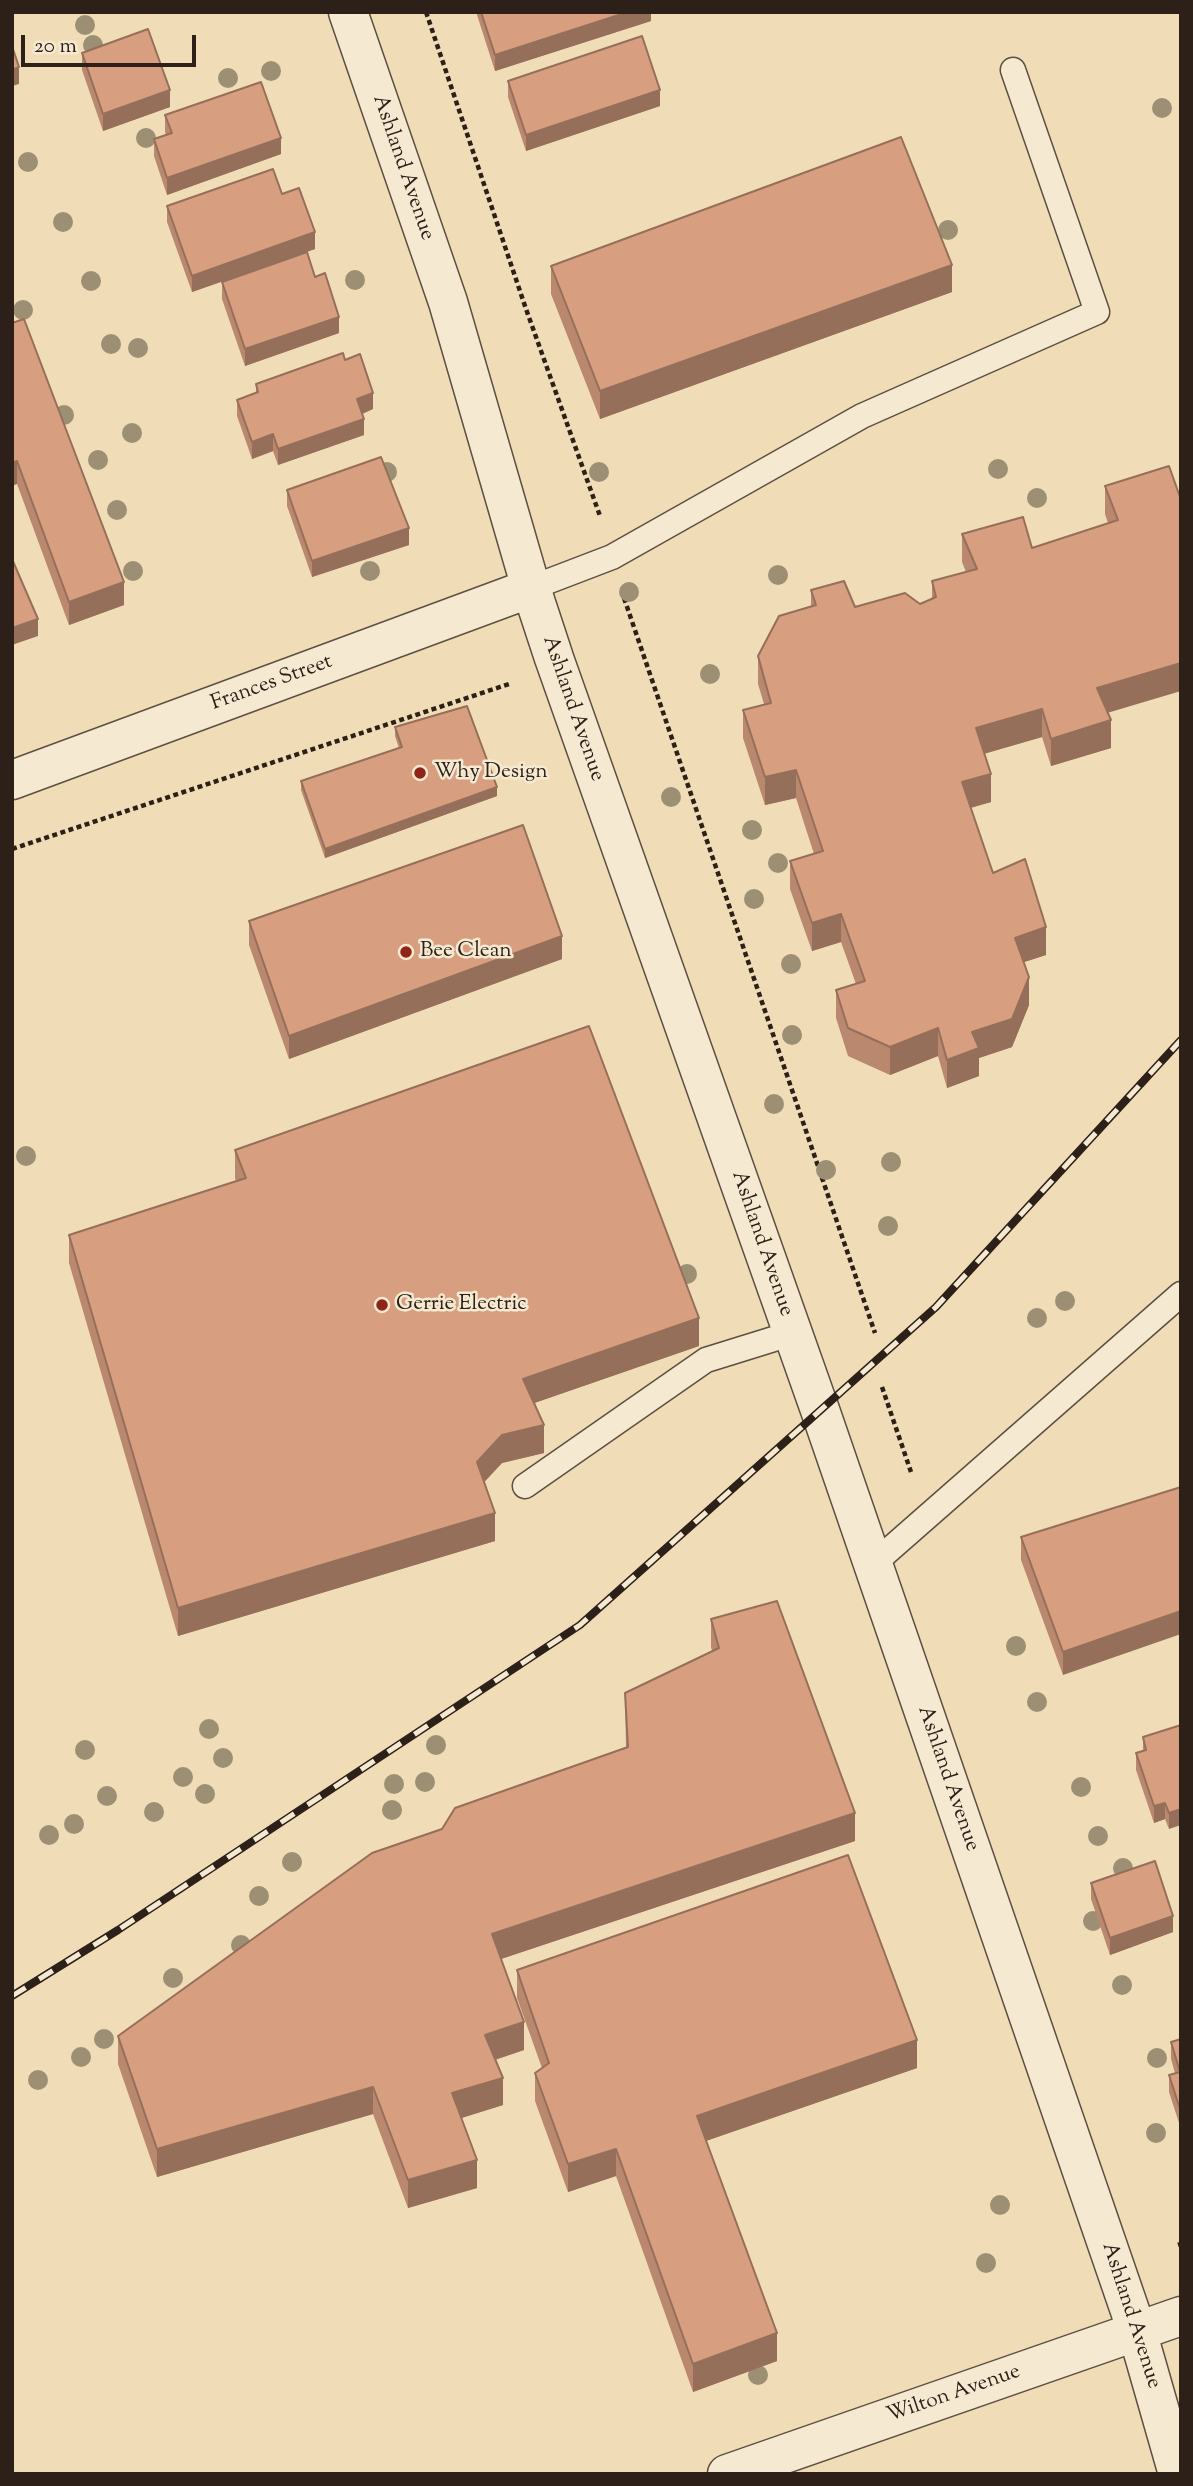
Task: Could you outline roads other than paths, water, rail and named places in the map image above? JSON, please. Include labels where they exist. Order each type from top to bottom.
[{"type":"street","name":"Ashland Avenue","points":[[348,12],[448,302],[554,658],[793,1333],[1138,2331],[1178,2474]]},
{"type":"street","name":"Frances Street","points":[[12,780],[531,588]]},
{"type":"street","name":"Wilton Avenue","points":[[727,2474],[1181,2316]]},
{"type":"lane","points":[[531,588],[612,557],[862,416],[1097,312],[1013,70]]},
{"type":"lane","points":[[872,1565],[1181,1294]]},
{"type":"lane","points":[[525,1486],[706,1360],[793,1333]]},
{"type":"railway","points":[[12,1996],[118,1930],[580,1625],[936,1307],[1181,1040]]},
{"type":"place","name":"Why Design","points":[[420,773]]},
{"type":"place","name":"Bee Clean","points":[[406,952]]},
{"type":"place","name":"Gerrie Electric","points":[[382,1305]]}]
